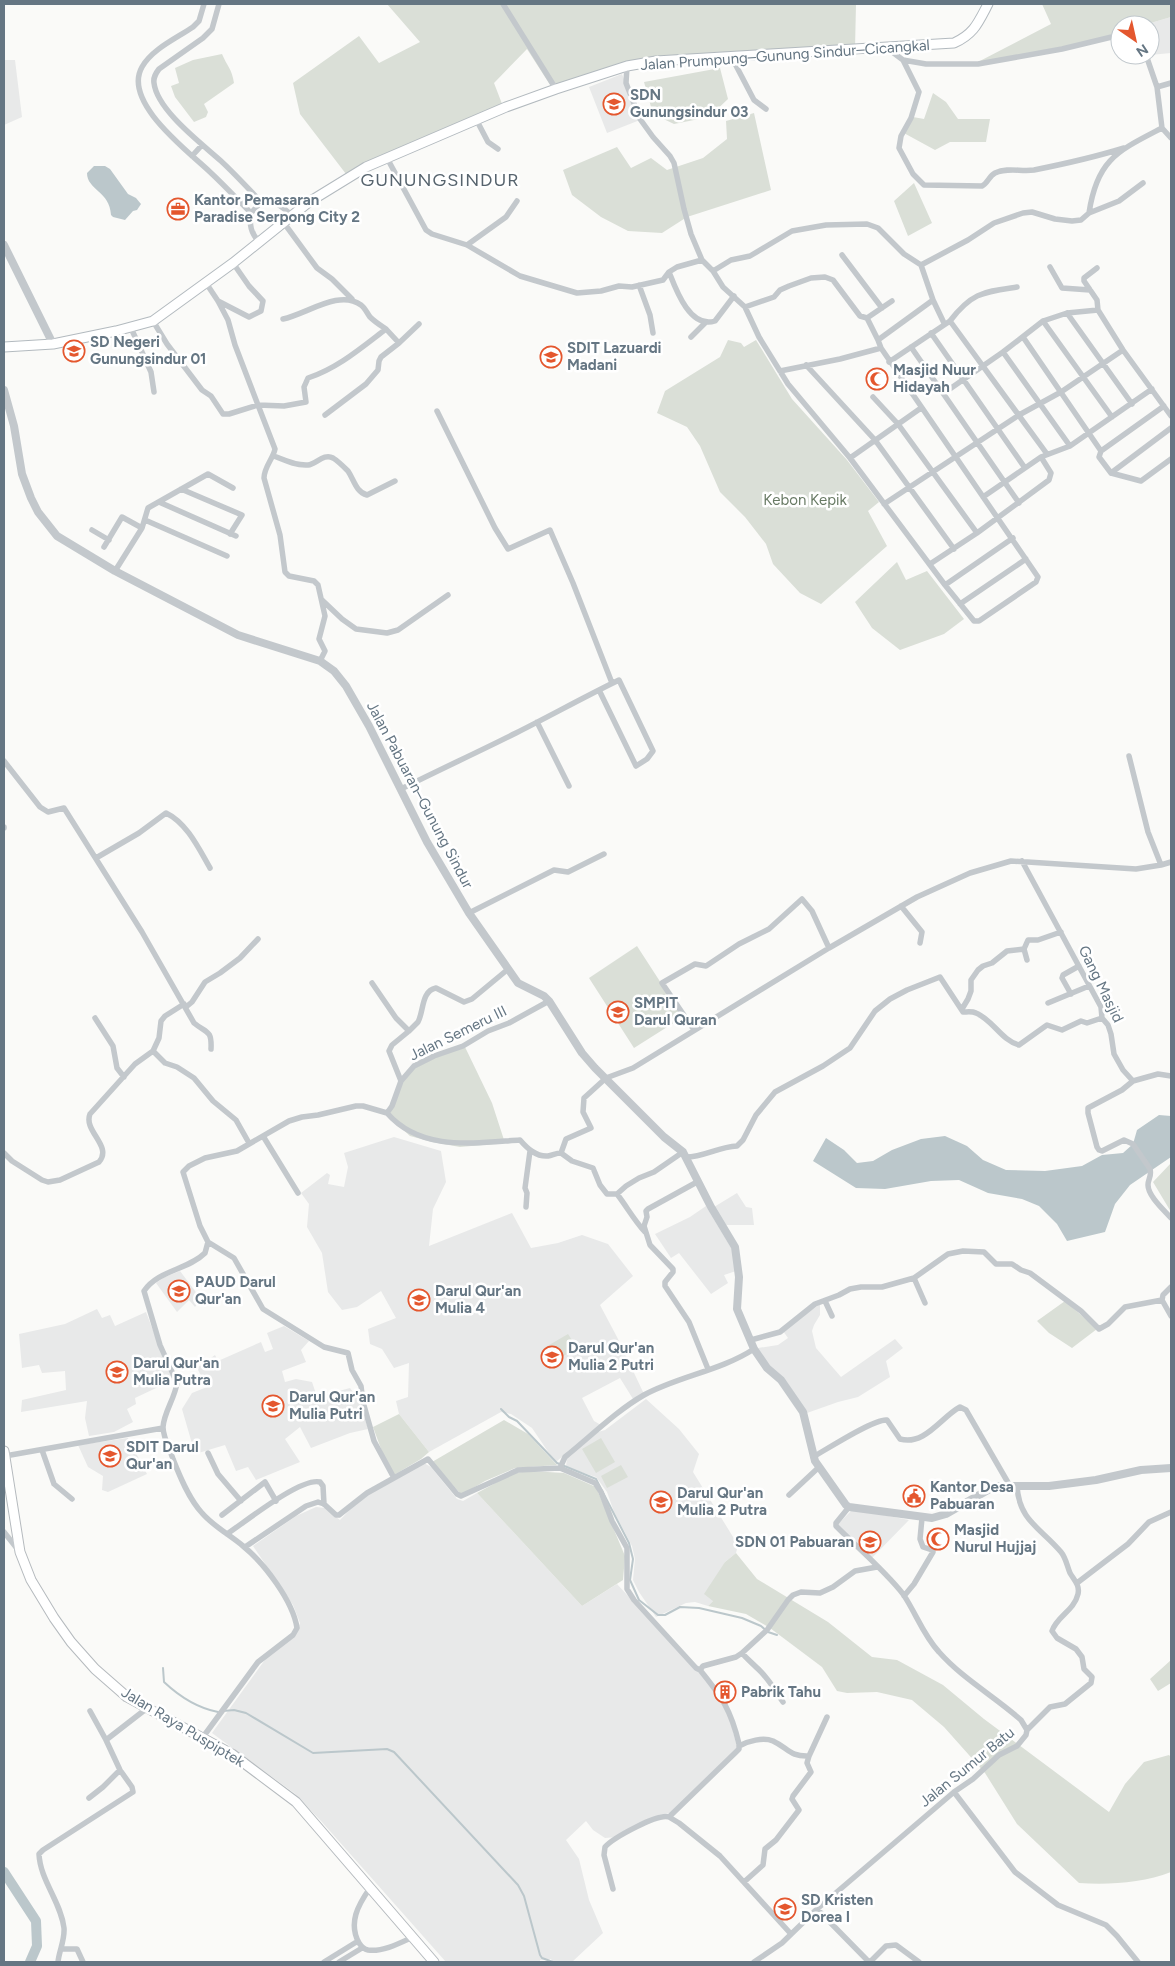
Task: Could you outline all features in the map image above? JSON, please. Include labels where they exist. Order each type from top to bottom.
[{"type":"main road","name":"Jalan Prumpung–Gunung Sindur–Cicangkal","points":[[4,347],[53,344],[130,328],[152,321],[233,263],[330,188],[366,167],[506,107],[556,89],[627,66],[664,60],[954,43],[967,37],[972,32],[988,4]]},
{"type":"main road","name":"Jalan Raya Puspiptek","points":[[4,1453],[20,1552],[34,1586],[71,1642],[108,1681],[128,1697],[146,1709],[203,1737],[232,1754],[296,1802],[434,1962]]},
{"type":"street","points":[[204,4],[198,21],[193,27],[148,58],[142,68],[139,86],[143,100],[162,127],[250,213]]},
{"type":"street","points":[[219,4],[212,29],[203,38],[159,69],[154,80],[157,93],[173,117],[221,161],[261,202]]},
{"type":"street","points":[[503,4],[556,89]]},
{"type":"street","points":[[903,60],[926,64],[978,64],[1062,49],[1110,37]]},
{"type":"street","points":[[886,46],[903,60],[919,92],[912,118],[901,136],[899,148],[913,174],[924,185],[934,187],[982,186],[996,172],[1015,169],[1032,170],[1088,159],[1124,148]]},
{"type":"street","points":[[730,56],[754,100],[766,110]]},
{"type":"street","points":[[1149,65],[1157,87],[1162,128],[1171,138]]},
{"type":"street","points":[[627,66],[626,83],[640,119],[674,163],[684,210],[691,234],[702,260],[713,271],[724,287],[745,307],[759,337],[788,384],[850,458],[960,604],[974,621],[979,621],[1036,582],[1038,577],[1013,538],[997,518],[881,348],[867,318],[860,316],[833,280],[825,277],[811,278],[780,290],[774,297],[745,307]]},
{"type":"street","points":[[1157,87],[1171,83]]},
{"type":"street","points":[[477,121],[488,142],[498,150]]},
{"type":"street","points":[[1089,213],[1094,188],[1111,158],[1124,148],[1162,128]]},
{"type":"street","points":[[192,156],[202,145]]},
{"type":"street","points":[[387,158],[426,230],[432,234],[466,245],[520,276],[577,293],[600,291],[619,286],[639,286],[663,280],[669,272],[677,267],[702,260]]},
{"type":"street","points":[[713,271],[731,260],[750,256],[792,231],[826,225],[867,224],[878,228],[904,254],[918,264],[921,264],[968,240],[994,223],[1023,213],[1032,212],[1055,220],[1081,220],[1089,213],[1119,201],[1143,183]]},
{"type":"street","points":[[259,242],[253,235],[249,223],[250,213],[261,202],[271,201],[282,206],[292,216]]},
{"type":"street","points":[[466,245],[506,217],[517,201]]},
{"type":"street","points":[[284,223],[317,268],[353,300],[363,306],[376,323],[386,329],[400,342]]},
{"type":"street","points":[[4,245],[53,344]]},
{"type":"street","points":[[842,255],[882,308]]},
{"type":"street","points":[[218,301],[249,317],[260,312],[263,305],[263,301],[249,286],[233,263]]},
{"type":"street","points":[[921,264],[933,300],[947,322],[984,365],[1019,415],[1044,456],[1051,473],[1051,478],[977,533],[930,564]]},
{"type":"street","points":[[1050,267],[1062,288],[1090,290]]},
{"type":"street","points":[[1097,268],[1084,278],[1084,281],[1097,300],[1098,310],[1123,350],[1171,416]]},
{"type":"street","points":[[669,272],[679,298],[696,318],[706,322],[715,321],[734,296]]},
{"type":"street","points":[[206,283],[228,320],[235,345],[272,436],[275,448],[274,456],[264,471],[264,478],[280,535],[285,572],[289,576],[314,581],[318,585],[325,616],[319,639],[325,651],[320,662]]},
{"type":"street","points":[[639,286],[650,315],[653,333]]},
{"type":"street","points":[[890,362],[947,322],[972,297],[992,291],[1017,287]]},
{"type":"street","points":[[283,319],[298,316],[329,301],[338,299],[353,300]]},
{"type":"street","points":[[878,340],[933,300]]},
{"type":"street","points":[[867,318],[892,301]]},
{"type":"street","points":[[944,393],[1003,352],[1043,321],[1067,313],[1098,310]]},
{"type":"street","points":[[1067,313],[1132,404]]},
{"type":"street","points":[[152,321],[202,390],[211,396],[223,414],[258,405],[284,406],[306,402],[304,387],[308,378],[326,372],[340,364],[386,329]]},
{"type":"street","points":[[1043,321],[1082,378],[1112,417]]},
{"type":"street","points":[[691,338],[706,322]]},
{"type":"street","points":[[325,415],[366,384],[378,370],[381,357],[419,324]]},
{"type":"street","points":[[130,328],[151,372],[154,392]]},
{"type":"street","points":[[931,333],[1025,468]]},
{"type":"street","points":[[1023,337],[1101,451]]},
{"type":"street","points":[[911,347],[1018,502]]},
{"type":"street","points":[[780,371],[840,359],[881,348]]},
{"type":"street","points":[[884,504],[1019,415],[1061,392],[1123,350]]},
{"type":"street","points":[[1003,352],[1070,446]]},
{"type":"street","points":[[806,365],[875,440],[954,549]]},
{"type":"street","points":[[983,497],[1044,456],[1070,446],[1089,434],[1152,389]]},
{"type":"street","name":"Jalan Pabuaran–Gunung Sindur","points":[[4,390],[14,426],[22,474],[38,512],[57,536],[115,571],[238,634],[320,662],[334,671],[346,686],[369,726],[427,842],[469,913],[507,970],[518,983],[544,996],[549,1001],[582,1054],[657,1130],[684,1154],[697,1182],[735,1247],[739,1277],[737,1309],[754,1349],[767,1368],[781,1380],[803,1412],[813,1457],[818,1468],[843,1503],[849,1507]]},
{"type":"street","points":[[873,397],[898,424],[977,533]]},
{"type":"street","points":[[1164,406],[1101,451],[1099,457],[1111,473],[1140,481],[1171,459]]},
{"type":"street","points":[[850,458],[921,408]]},
{"type":"street","points":[[437,411],[495,528],[508,549],[550,530],[573,582],[612,683]]},
{"type":"street","points":[[1111,473],[1171,428]]},
{"type":"street","points":[[274,456],[305,466],[327,456],[332,458],[347,470],[358,489],[367,494],[395,481]]},
{"type":"street","points":[[115,571],[142,528],[148,508],[208,474],[233,488]]},
{"type":"street","points":[[159,502],[233,535],[242,515],[181,489]]},
{"type":"street","points":[[104,547],[122,517],[142,528]]},
{"type":"street","points":[[145,520],[227,556]]},
{"type":"street","points":[[92,530],[109,540]]},
{"type":"street","points":[[945,585],[1013,538]]},
{"type":"street","points":[[960,604],[1026,560]]},
{"type":"street","points":[[320,598],[342,619],[356,629],[387,633],[398,630],[448,595]]},
{"type":"street","points":[[401,789],[537,722],[612,683],[619,680],[653,751],[647,759],[636,766],[599,690]]},
{"type":"street","points":[[537,722],[569,786]]},
{"type":"street","points":[[1129,756],[1148,832],[1161,865]]},
{"type":"street","points":[[4,761],[40,807],[50,812],[64,808],[185,1005],[194,1023],[209,1033],[212,1041],[211,1049]]},
{"type":"street","points":[[96,858],[140,833],[166,812],[174,818],[197,844],[210,868]]},
{"type":"street","points":[[469,913],[554,870],[568,872],[604,854]]},
{"type":"street","points":[[561,1153],[566,1139],[591,1128],[582,1112],[584,1098],[606,1078],[633,1068],[917,897],[970,874],[1011,861],[1136,869],[1171,862]]},
{"type":"street","name":"Gang Masjid","points":[[1022,861],[1101,1007],[1102,1018],[1108,1025],[1111,1034],[1114,1054],[1123,1070],[1133,1081]]},
{"type":"street","points":[[694,1030],[662,983],[695,964],[706,966],[739,944],[768,929],[802,899],[812,911],[830,948]]},
{"type":"street","points":[[901,906],[922,932],[920,942]]},
{"type":"street","points":[[1027,960],[1024,949],[1028,940],[1038,940],[1061,932]]},
{"type":"street","points":[[4,1152],[12,1161],[48,1182],[60,1180],[99,1162],[102,1156],[102,1148],[90,1126],[89,1117],[135,1064],[153,1051],[159,1038],[161,1021],[172,1010],[192,1002],[205,982],[220,974],[240,958],[258,939]]},
{"type":"street","points":[[962,1009],[972,991],[971,980],[978,970],[992,963],[1007,951],[1024,949]]},
{"type":"street","points":[[1070,994],[1062,978],[1063,975],[1079,966]]},
{"type":"street","points":[[401,1081],[389,1051],[392,1045],[417,1024],[426,995],[433,988],[436,988],[464,1002],[472,998],[507,970]]},
{"type":"street","points":[[394,1478],[374,1441],[363,1402],[361,1386],[349,1364],[348,1353],[324,1347],[262,1309],[234,1258],[208,1242],[200,1226],[183,1172],[189,1166],[205,1158],[237,1151],[289,1121],[363,1106],[387,1113],[396,1123],[422,1137],[462,1144],[520,1140],[530,1151],[548,1156],[561,1153],[572,1161],[593,1168],[600,1185],[607,1194],[617,1194],[639,1178],[654,1172],[684,1154],[697,1157],[723,1146],[737,1146],[743,1140],[756,1115],[775,1092],[823,1066],[850,1048],[875,1011],[907,990],[940,977],[963,1012],[975,1012],[997,1028],[1010,1043],[1019,1045],[1047,1025],[1062,1030],[1081,1021],[1087,1023],[1102,1018]]},
{"type":"street","points":[[372,983],[396,1018],[409,1031]]},
{"type":"street","points":[[1048,1003],[1089,986]]},
{"type":"street","name":"Jalan Semeru III","points":[[387,1113],[392,1106],[401,1081],[408,1072],[423,1062],[463,1046],[488,1031],[509,1023],[549,1001]]},
{"type":"street","points":[[94,1018],[114,1046],[117,1068],[124,1077]]},
{"type":"street","points":[[153,1051],[165,1063],[177,1067],[194,1078],[213,1102],[236,1120],[249,1143]]},
{"type":"street","points":[[1171,1076],[1158,1074],[1133,1081],[1122,1090],[1088,1108],[1099,1150],[1102,1151],[1124,1140],[1133,1144],[1150,1169],[1149,1190],[1171,1218]]},
{"type":"street","points":[[263,1136],[298,1193]]},
{"type":"street","points":[[526,1207],[528,1193],[525,1188],[530,1151]]},
{"type":"street","points":[[697,1182],[646,1211],[647,1217],[644,1226],[650,1245],[673,1269],[673,1272],[665,1282],[666,1286],[690,1322],[708,1369]]},
{"type":"street","points":[[617,1194],[627,1206],[634,1220],[646,1233]]},
{"type":"street","points":[[203,1737],[258,1662],[293,1635],[297,1628],[294,1615],[273,1580],[245,1548],[205,1516],[196,1506],[177,1469],[163,1428],[177,1383],[160,1345],[144,1291],[159,1277],[198,1260],[205,1253],[208,1242]]},
{"type":"street","points":[[751,1340],[780,1332],[816,1304],[855,1287],[882,1287],[914,1278],[948,1254],[963,1251],[984,1252],[996,1264],[1012,1264],[1030,1273],[1081,1311],[1099,1329],[1108,1324],[1125,1308],[1162,1300]]},
{"type":"street","points":[[914,1278],[925,1302]]},
{"type":"street","points":[[1171,1287],[1163,1295],[1162,1300],[1171,1316]]},
{"type":"street","points":[[825,1301],[832,1316]]},
{"type":"street","points":[[561,1466],[565,1457],[643,1396],[677,1380],[733,1361],[754,1349]]},
{"type":"street","points":[[813,1457],[884,1419],[887,1420],[900,1439],[910,1440],[928,1433],[960,1407],[966,1410],[1013,1486],[1019,1505],[1028,1519],[1061,1552],[1069,1572],[1077,1583],[1079,1591],[1069,1612],[1054,1623],[1052,1631],[1057,1638],[1076,1649],[1082,1657],[1084,1669],[1092,1677],[1091,1683],[1065,1704],[1050,1708],[1027,1730]]},
{"type":"street","points":[[4,1453],[42,1450],[163,1428]]},
{"type":"street","points":[[42,1450],[54,1484],[72,1499]]},
{"type":"street","points":[[208,1453],[218,1474],[240,1501]]},
{"type":"street","points":[[245,1548],[306,1506],[318,1502],[324,1504],[336,1515],[339,1515],[362,1497],[428,1459],[457,1494],[461,1496],[518,1470],[561,1466],[595,1483],[601,1492],[612,1521],[627,1548],[627,1589],[634,1600],[696,1668],[700,1670],[728,1708],[739,1746]]},
{"type":"street","points":[[789,1495],[818,1468]]},
{"type":"street","points":[[849,1507],[932,1518],[946,1514],[990,1488],[1049,1486],[1096,1480],[1140,1470],[1171,1468]]},
{"type":"street","points":[[227,1534],[303,1484],[315,1481],[320,1482],[324,1486],[324,1504]]},
{"type":"street","points":[[222,1515],[264,1482],[276,1501]]},
{"type":"street","name":"Jalan Sumur Batu","points":[[754,1962],[776,1948],[817,1909],[954,1792],[973,1779],[1000,1755],[1018,1746],[1026,1736],[1027,1730],[1025,1725],[1016,1716],[963,1676],[938,1652],[926,1636],[904,1596],[836,1525],[849,1507]]},
{"type":"street","points":[[1077,1583],[1128,1544],[1149,1522],[1171,1512]]},
{"type":"street","points":[[904,1596],[914,1584],[933,1552],[923,1547],[921,1542],[922,1518]]},
{"type":"street","points":[[4,1532],[20,1552]]},
{"type":"street","points":[[700,1670],[703,1666],[736,1657],[766,1630],[793,1595],[799,1592],[820,1593],[833,1587],[855,1571],[877,1567]]},
{"type":"street","points":[[742,1652],[750,1663],[756,1666],[766,1677],[783,1702]]},
{"type":"street","points":[[106,1740],[146,1709]]},
{"type":"street","points":[[58,1962],[64,1935],[63,1923],[48,1886],[39,1854],[132,1792],[132,1787],[120,1770],[90,1711]]},
{"type":"street","points":[[744,1882],[763,1866],[765,1849],[776,1840],[799,1810],[792,1799],[811,1772],[807,1763],[808,1756],[828,1717]]},
{"type":"street","points":[[669,1817],[735,1753],[739,1746],[746,1742],[773,1741],[792,1754],[808,1756]]},
{"type":"street","points":[[88,1798],[103,1787],[120,1770]]},
{"type":"street","points":[[954,1792],[1015,1872],[1058,1905],[1106,1926],[1117,1936],[1138,1962]]},
{"type":"street","points":[[613,1889],[604,1855],[605,1848],[612,1841],[663,1815],[680,1823],[720,1856],[791,1934]]},
{"type":"street","points":[[370,1888],[361,1901],[355,1916],[354,1932],[362,1948],[367,1950],[387,1948],[413,1937]]},
{"type":"street","points":[[817,1909],[870,1962],[886,1946],[896,1944],[919,1962]]},
{"type":"street","points":[[324,1962],[358,1941]]},
{"type":"street","points":[[339,1962],[362,1948]]},
{"type":"street","points":[[61,1949],[77,1949],[83,1962]]},
{"type":"shaded area","points":[[1171,17],[1171,53],[1160,54],[1160,20]]},
{"type":"shaded area","points":[[4,60],[15,60],[22,117],[4,125]]},
{"type":"shaded area","name":"SDN Gunungsindur 03","points":[[622,74],[640,120],[607,133],[589,87]]},
{"type":"shaded area","points":[[94,166],[105,166],[110,169],[128,194],[136,198],[141,204],[125,220],[111,215],[107,201],[88,179],[87,173]]},
{"type":"shaded area","points":[[1159,1115],[1171,1116],[1171,1157],[1130,1185],[1115,1204],[1105,1232],[1067,1241],[1057,1224],[1039,1206],[1022,1199],[988,1193],[959,1180],[931,1181],[885,1189],[856,1188],[813,1161],[826,1138],[844,1150],[857,1163],[873,1161],[892,1150],[921,1139],[945,1136],[967,1146],[983,1160],[1006,1170],[1045,1171],[1082,1166],[1102,1155],[1123,1153],[1133,1144],[1137,1130]]},
{"type":"shaded area","points":[[394,1137],[441,1151],[446,1182],[433,1209],[429,1246],[512,1213],[531,1248],[558,1243],[582,1235],[608,1244],[633,1276],[600,1305],[644,1394],[633,1399],[620,1378],[582,1398],[594,1421],[601,1425],[557,1461],[553,1459],[532,1428],[511,1414],[501,1412],[429,1452],[399,1414],[396,1401],[408,1397],[409,1363],[394,1368],[382,1349],[370,1344],[368,1329],[396,1318],[381,1291],[357,1307],[342,1310],[328,1292],[322,1253],[307,1227],[309,1204],[301,1193],[327,1173],[330,1175],[328,1184],[344,1187],[348,1167],[344,1153]]},
{"type":"shaded area","points":[[737,1193],[746,1207],[752,1208],[754,1225],[725,1225],[714,1207]]},
{"type":"shaded area","points":[[706,1206],[733,1251],[736,1271],[724,1275],[728,1283],[711,1294],[679,1253],[671,1258],[655,1234],[690,1217]]},
{"type":"shaded area","name":"PAUD Darul Qur'an","points":[[180,1271],[201,1299],[195,1307],[189,1300],[177,1312],[156,1283]]},
{"type":"shaded area","points":[[820,1304],[820,1315],[812,1331],[816,1348],[841,1377],[895,1339],[903,1348],[886,1361],[890,1377],[858,1397],[807,1413],[787,1382],[766,1362],[758,1348],[778,1345],[788,1338],[783,1331]]},
{"type":"shaded area","name":"Darul Qur'an Mulia Putra","points":[[97,1309],[102,1318],[110,1315],[115,1326],[146,1312],[173,1380],[135,1398],[136,1404],[127,1409],[133,1422],[114,1432],[89,1436],[85,1418],[87,1401],[21,1412],[22,1400],[66,1390],[65,1371],[42,1373],[39,1365],[22,1368],[19,1334],[65,1324]]},
{"type":"shaded area","name":"Darul Qur'an Mulia Putri","points":[[284,1326],[309,1341],[301,1350],[306,1362],[282,1371],[285,1382],[296,1379],[312,1382],[317,1397],[350,1388],[360,1402],[368,1429],[350,1433],[311,1448],[300,1427],[285,1439],[300,1462],[256,1480],[248,1467],[236,1471],[225,1445],[195,1454],[182,1409],[192,1393],[207,1387],[197,1368],[215,1355],[218,1361],[261,1342],[265,1352],[273,1349],[267,1333]]},
{"type":"shaded area","name":"Darul Qur'an Mulia 2 Putra","points":[[646,1399],[679,1429],[699,1454],[693,1472],[738,1545],[736,1553],[725,1562],[713,1601],[708,1606],[695,1602],[686,1603],[656,1617],[633,1580],[635,1559],[632,1546],[614,1512],[607,1492],[596,1477],[566,1467],[567,1458],[598,1432],[605,1430]]},
{"type":"shaded area","name":"SDIT Darul Qur'an","points":[[128,1438],[147,1474],[108,1492],[102,1490],[103,1476],[88,1467],[78,1445]]},
{"type":"shaded area","points":[[424,1463],[431,1467],[457,1499],[463,1501],[477,1493],[582,1606],[617,1584],[714,1689],[729,1716],[737,1747],[670,1813],[658,1815],[617,1837],[605,1838],[593,1830],[586,1821],[566,1840],[579,1859],[589,1900],[603,1933],[572,1962],[553,1962],[551,1959],[540,1960],[540,1962],[446,1962],[294,1793],[212,1733],[267,1657],[296,1633],[300,1623],[293,1605],[253,1546],[296,1516],[316,1507],[325,1508],[340,1520],[359,1500]]},
{"type":"shaded area","name":"SDN 01 Pabuaran","points":[[853,1509],[909,1520],[871,1559],[837,1525]]},
{"type":"green space","points":[[387,4],[856,4],[855,49],[632,65],[554,91],[527,49],[494,83],[504,109],[346,174],[300,114],[293,83],[359,36],[379,63],[420,42]]},
{"type":"green space","points":[[1042,4],[1171,4],[1171,17],[1160,20],[1160,15],[1110,15],[1110,35],[1088,42],[976,63],[1051,24]]},
{"type":"green space","points":[[222,54],[231,71],[234,83],[204,104],[208,112],[206,117],[194,122],[175,97],[171,86],[179,83],[175,68],[193,60]]},
{"type":"green space","points":[[720,68],[728,99],[709,117],[674,124],[653,114],[644,82]]},
{"type":"green space","points":[[933,93],[946,102],[958,119],[990,119],[986,142],[950,142],[935,150],[902,132],[913,117],[924,119]]},
{"type":"green space","points":[[754,113],[771,190],[687,217],[662,233],[628,231],[601,217],[572,195],[563,170],[617,147],[631,168],[651,158],[667,170],[703,158],[727,139],[726,121]]},
{"type":"green space","points":[[914,183],[932,223],[908,236],[894,201]]},
{"type":"green space","name":"Kebon Kepik","points":[[728,340],[741,343],[744,347],[756,340],[792,399],[847,460],[879,502],[868,511],[887,546],[821,604],[800,593],[773,564],[766,544],[745,517],[720,492],[700,446],[687,427],[657,413],[665,391],[720,357]]},
{"type":"green space","points":[[897,562],[906,580],[927,571],[964,619],[944,634],[900,650],[872,628],[855,602]]},
{"type":"green space","points":[[637,946],[683,1017],[634,1048],[589,978]]},
{"type":"green space","points":[[465,1047],[492,1103],[505,1143],[460,1147],[410,1136],[390,1118],[390,1104],[406,1073],[429,1060]]},
{"type":"green space","points":[[1171,1163],[1171,1212],[1153,1182]]},
{"type":"green space","points":[[1065,1301],[1097,1329],[1072,1348],[1049,1333],[1037,1321]]},
{"type":"green space","points":[[568,1334],[577,1348],[553,1362],[544,1348]]},
{"type":"green space","points":[[399,1414],[429,1452],[394,1475],[384,1457],[373,1427]]},
{"type":"green space","points":[[504,1420],[528,1434],[557,1465],[515,1468],[485,1481],[465,1493],[460,1493],[432,1462]]},
{"type":"green space","points":[[601,1438],[615,1462],[596,1473],[582,1449]]},
{"type":"green space","points":[[621,1465],[628,1477],[607,1488],[601,1476]]},
{"type":"green space","points":[[531,1471],[564,1473],[596,1487],[625,1556],[623,1580],[582,1606],[477,1493],[514,1473]]},
{"type":"green space","points":[[736,1553],[757,1579],[828,1622],[872,1657],[897,1660],[943,1685],[984,1719],[1109,1812],[1125,1784],[1144,1762],[1169,1755],[1171,1757],[1171,1872],[1149,1879],[1126,1882],[1079,1883],[1017,1824],[985,1773],[944,1727],[912,1700],[877,1692],[847,1693],[837,1691],[822,1667],[770,1628],[746,1614],[708,1606],[713,1601],[704,1594],[725,1562]]},
{"type":"green space","points":[[1171,1660],[1171,1683],[1158,1691],[1150,1679]]},
{"type":"waterway","points":[[501,1409],[509,1417],[517,1421],[557,1463],[596,1479],[629,1543],[633,1559],[630,1580],[639,1600],[658,1615],[665,1615],[680,1607],[699,1608],[742,1618],[777,1635]]},
{"type":"waterway","points":[[163,1668],[164,1682],[176,1692],[196,1705],[218,1712]]},
{"type":"waterway","points":[[223,1711],[234,1710],[246,1713],[313,1753],[387,1749],[394,1752],[518,1885],[524,1896],[540,1955],[542,1958],[553,1962]]},
{"type":"waterway","points":[[4,1872],[36,1921],[37,1946],[30,1962]]},
{"type":"place","name":"SDN Gunungsindur 03","points":[[614,104]]},
{"type":"place","name":"Kantor Pemasaran Paradise Serpong City 2","points":[[178,209]]},
{"type":"place","name":"SD Negeri Gunungsindur 01","points":[[74,351]]},
{"type":"place","name":"SDIT Lazuardi Madani","points":[[551,357]]},
{"type":"place","name":"Masjid Nuur Hidayah","points":[[877,379]]},
{"type":"place","name":"SMPIT Darul Quran","points":[[618,1012]]},
{"type":"place","name":"PAUD Darul Qur'an","points":[[179,1291]]},
{"type":"place","name":"Darul Qur'an Mulia 4","points":[[419,1300]]},
{"type":"place","name":"Darul Qur'an Mulia 2 Putri","points":[[552,1357]]},
{"type":"place","name":"Darul Qur'an Mulia Putra","points":[[117,1372]]},
{"type":"place","name":"Darul Qur'an Mulia Putri","points":[[273,1406]]},
{"type":"place","name":"SDIT Darul Qur'an","points":[[110,1456]]},
{"type":"place","name":"Kantor Desa Pabuaran","points":[[914,1496]]},
{"type":"place","name":"Darul Qur'an Mulia 2 Putra","points":[[661,1502]]},
{"type":"place","name":"Masjid Nurul Hujjaj","points":[[938,1539]]},
{"type":"place","name":"SDN 01 Pabuaran","points":[[870,1542]]},
{"type":"place","name":"Pabrik Tahu","points":[[725,1692]]},
{"type":"place","name":"SD Kristen Dorea I","points":[[785,1909]]},
{"type":"district","name":"GUNUNGSINDUR","points":[[440,180]]}]
